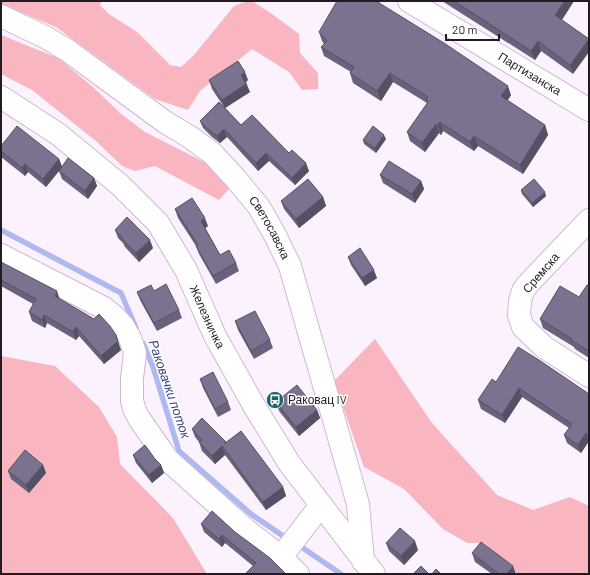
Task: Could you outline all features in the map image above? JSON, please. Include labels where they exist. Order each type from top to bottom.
[{"type":"street","name":"Партизанска","points":[[409,1],[589,110]]},
{"type":"street","name":"Светосавска","points":[[1,16],[45,37],[67,50],[165,122],[190,137],[212,153],[259,207],[290,266],[358,504],[369,567]]},
{"type":"street","name":"Железничка","points":[[1,97],[58,134],[120,185],[158,223],[186,270],[215,336],[253,404],[289,463],[369,567]]},
{"type":"street","name":"Сремска","points":[[589,220],[528,284],[523,291],[520,301],[519,315],[523,327],[544,347],[589,376]]},
{"type":"street","points":[[1,255],[104,308],[114,316],[123,326],[130,338],[135,353],[132,378],[132,401],[135,411],[168,460],[246,530],[281,557],[298,574]]},
{"type":"street","points":[[281,557],[321,505]]},
{"type":"shaded area","points":[[1,1],[102,1],[100,5],[109,14],[137,32],[170,65],[181,67],[194,55],[234,6],[252,1],[299,34],[300,53],[318,73],[318,89],[302,90],[289,72],[252,49],[200,91],[188,110],[155,99],[56,27],[1,4]]},
{"type":"shaded area","points":[[1,35],[58,58],[93,87],[120,113],[145,132],[220,170],[230,188],[219,200],[155,166],[135,171],[122,166],[96,141],[32,90],[1,74]]},
{"type":"shaded area","points":[[375,339],[432,423],[497,495],[533,510],[570,497],[589,506],[589,574],[518,574],[484,543],[467,543],[443,529],[404,489],[364,467],[334,381]]},
{"type":"shaded area","points":[[1,356],[55,366],[99,407],[117,437],[120,464],[173,518],[207,574],[1,574]]},
{"type":"building","points":[[337,1],[376,1],[444,43],[508,86],[501,96],[545,125],[520,165],[474,136],[470,142],[440,122],[438,125],[436,124],[422,143],[407,132],[428,102],[426,100],[428,97],[390,73],[377,91],[350,73],[354,67],[321,47],[327,41],[319,32]]},
{"type":"building","points":[[454,1],[565,1],[555,15],[589,39],[570,65],[538,41],[531,51]]},
{"type":"building","points":[[238,61],[245,72],[241,75],[246,84],[222,100],[209,80]]},
{"type":"building","points":[[219,102],[241,125],[252,115],[289,153],[292,150],[306,163],[292,178],[266,153],[256,163],[224,129],[217,136],[200,121]]},
{"type":"building","points":[[17,126],[59,159],[43,179],[25,164],[22,168],[1,151],[1,146]]},
{"type":"building","points":[[373,126],[384,135],[375,148],[363,140]]},
{"type":"building","points":[[68,158],[94,178],[85,191],[59,171]]},
{"type":"building","points":[[389,161],[421,181],[412,194],[380,175]]},
{"type":"building","points":[[308,179],[323,197],[296,219],[281,201]]},
{"type":"building","points":[[534,179],[545,192],[532,203],[521,190]]},
{"type":"building","points":[[192,198],[205,218],[201,221],[220,255],[229,250],[236,263],[213,276],[196,246],[198,245],[175,209]]},
{"type":"building","points":[[127,217],[150,240],[136,253],[115,230]]},
{"type":"building","points":[[360,248],[374,270],[362,278],[348,257]]},
{"type":"building","points":[[1,262],[57,291],[55,296],[94,319],[99,314],[110,326],[118,341],[101,356],[76,327],[73,332],[44,315],[42,320],[29,312],[36,299],[1,280]]},
{"type":"building","points":[[166,284],[179,310],[154,323],[137,292],[151,285],[154,291]]},
{"type":"building","points":[[587,285],[589,286],[589,351],[540,319],[560,286],[579,297]]},
{"type":"building","points":[[255,311],[270,340],[251,351],[235,321]]},
{"type":"building","points":[[518,347],[589,394],[589,435],[586,433],[578,445],[564,435],[572,424],[519,388],[502,415],[478,400],[492,379],[496,382]]},
{"type":"building","points":[[213,372],[228,402],[215,409],[200,379]]},
{"type":"building","points":[[297,385],[317,410],[296,427],[276,402]]},
{"type":"building","points":[[202,418],[226,442],[224,444],[241,431],[283,487],[263,502],[222,446],[212,456],[199,442],[202,440],[192,429]]},
{"type":"building","points":[[145,445],[161,465],[149,475],[133,455]]},
{"type":"building","points":[[25,450],[43,465],[26,485],[8,471]]},
{"type":"building","points":[[212,511],[235,532],[270,558],[286,574],[245,574],[256,563],[222,535],[219,539],[201,524]]},
{"type":"building","points":[[400,528],[415,541],[401,556],[386,543]]},
{"type":"building","points":[[481,542],[513,566],[507,574],[499,574],[472,553]]},
{"type":"building","points":[[421,566],[429,574],[413,574]]},
{"type":"building","points":[[436,569],[441,574],[432,574]]},
{"type":"waterway","name":"Раковачки поток","points":[[1,230],[121,293],[136,328]]},
{"type":"waterway","name":"Раковачки поток","points":[[143,343],[153,367],[179,451],[251,514],[289,540]]},
{"type":"waterway","name":"Раковачки поток","points":[[297,544],[341,574]]},
{"type":"place","name":"Раковац IV","points":[[275,400]]}]
